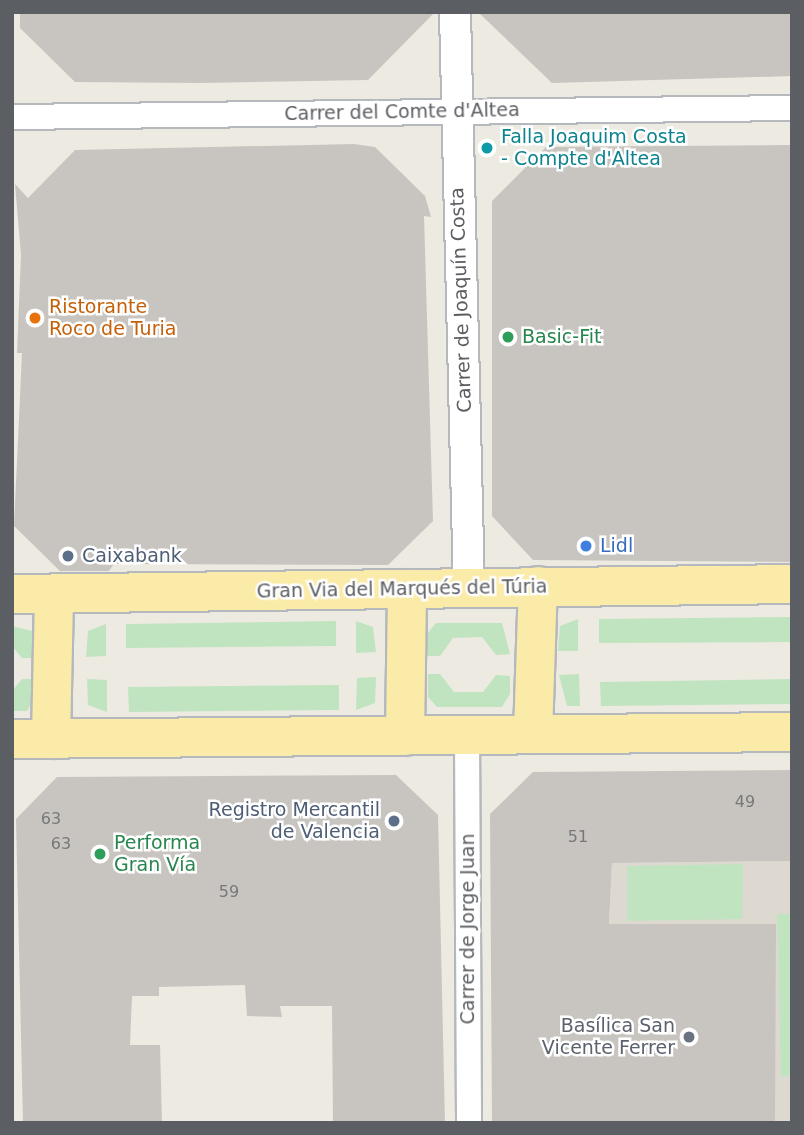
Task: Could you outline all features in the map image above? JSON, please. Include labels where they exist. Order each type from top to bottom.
[{"type":"main road","name":"Gran Via del Marqués del Túria","points":[[12,594],[792,583]]},
{"type":"main road","points":[[533,734],[538,586]]},
{"type":"main road","points":[[405,736],[407,589]]},
{"type":"main road","points":[[51,739],[54,594]]},
{"type":"main road","points":[[12,739],[792,732]]},
{"type":"street","name":"Carrer de Joaquín Costa","points":[[455,12],[455,112],[469,587]]},
{"type":"street","name":"Carrer del Comte d'Altea","points":[[12,117],[792,108]]},
{"type":"street","name":"Carrer de Jorge Juan","points":[[467,735],[469,1123]]},
{"type":"shaded area","points":[[792,861],[792,1123],[775,1123],[775,924],[609,927],[612,863]]},
{"type":"green space","points":[[792,617],[792,642],[599,643],[599,619]]},
{"type":"green space","points":[[578,619],[578,651],[558,651],[560,626]]},
{"type":"green space","points":[[336,621],[336,646],[126,648],[126,624]]},
{"type":"green space","points":[[356,621],[373,627],[376,652],[356,653]]},
{"type":"green space","points":[[436,623],[502,623],[510,654],[496,655],[482,637],[453,638],[440,656],[427,656],[427,634]]},
{"type":"green space","points":[[106,624],[106,656],[86,657],[88,631]]},
{"type":"green space","points":[[12,626],[32,631],[36,658],[22,658],[12,646]]},
{"type":"green space","points":[[428,674],[440,674],[454,692],[483,692],[496,675],[510,676],[510,694],[502,707],[437,707],[428,697]]},
{"type":"green space","points":[[579,674],[580,706],[567,706],[559,675]]},
{"type":"green space","points":[[376,677],[375,703],[356,710],[357,678]]},
{"type":"green space","points":[[22,679],[35,679],[35,698],[27,711],[12,711],[12,691]]},
{"type":"green space","points":[[87,679],[107,680],[107,712],[88,705]]},
{"type":"green space","points":[[792,679],[792,704],[601,706],[600,682]]},
{"type":"green space","points":[[339,685],[339,710],[129,712],[128,687]]},
{"type":"green space","points":[[743,864],[742,919],[627,921],[627,866]]},
{"type":"green space","points":[[777,914],[792,914],[792,1076],[781,1077]]},
{"type":"building","points":[[20,12],[435,12],[368,80],[199,83],[75,82],[20,28]]},
{"type":"building","points":[[478,12],[792,12],[792,76],[552,83]]},
{"type":"building","points":[[354,144],[375,147],[425,196],[431,217],[424,216],[433,521],[388,565],[114,564],[109,571],[60,571],[14,526],[22,353],[17,353],[21,255],[15,184],[28,198],[75,150]]},
{"type":"building","points":[[792,145],[792,562],[533,560],[492,516],[492,201],[546,147]]},
{"type":"building","points":[[792,770],[792,861],[612,863],[609,924],[776,924],[775,1123],[492,1123],[490,814],[533,772]]},
{"type":"building","points":[[396,775],[438,815],[445,1123],[333,1123],[332,1006],[280,1006],[282,1017],[247,1016],[245,985],[159,987],[159,996],[132,996],[130,1045],[160,1045],[162,1123],[23,1123],[16,819],[57,777]]},
{"type":"place","name":"Falla Joaquim Costa - Compte d'Altea","points":[[487,148]]},
{"type":"place","name":"Ristorante Roco de Turia","points":[[35,318]]},
{"type":"place","name":"Basic-Fit","points":[[508,337]]},
{"type":"place","name":"Lidl","points":[[586,546]]},
{"type":"place","name":"Caixabank","points":[[68,556]]},
{"type":"place","name":"Registro Mercantil de Valencia","points":[[394,821]]},
{"type":"place","name":"Performa Gran Vía","points":[[100,854]]},
{"type":"place","name":"Basílica San Vicente Ferrer","points":[[689,1037]]}]
